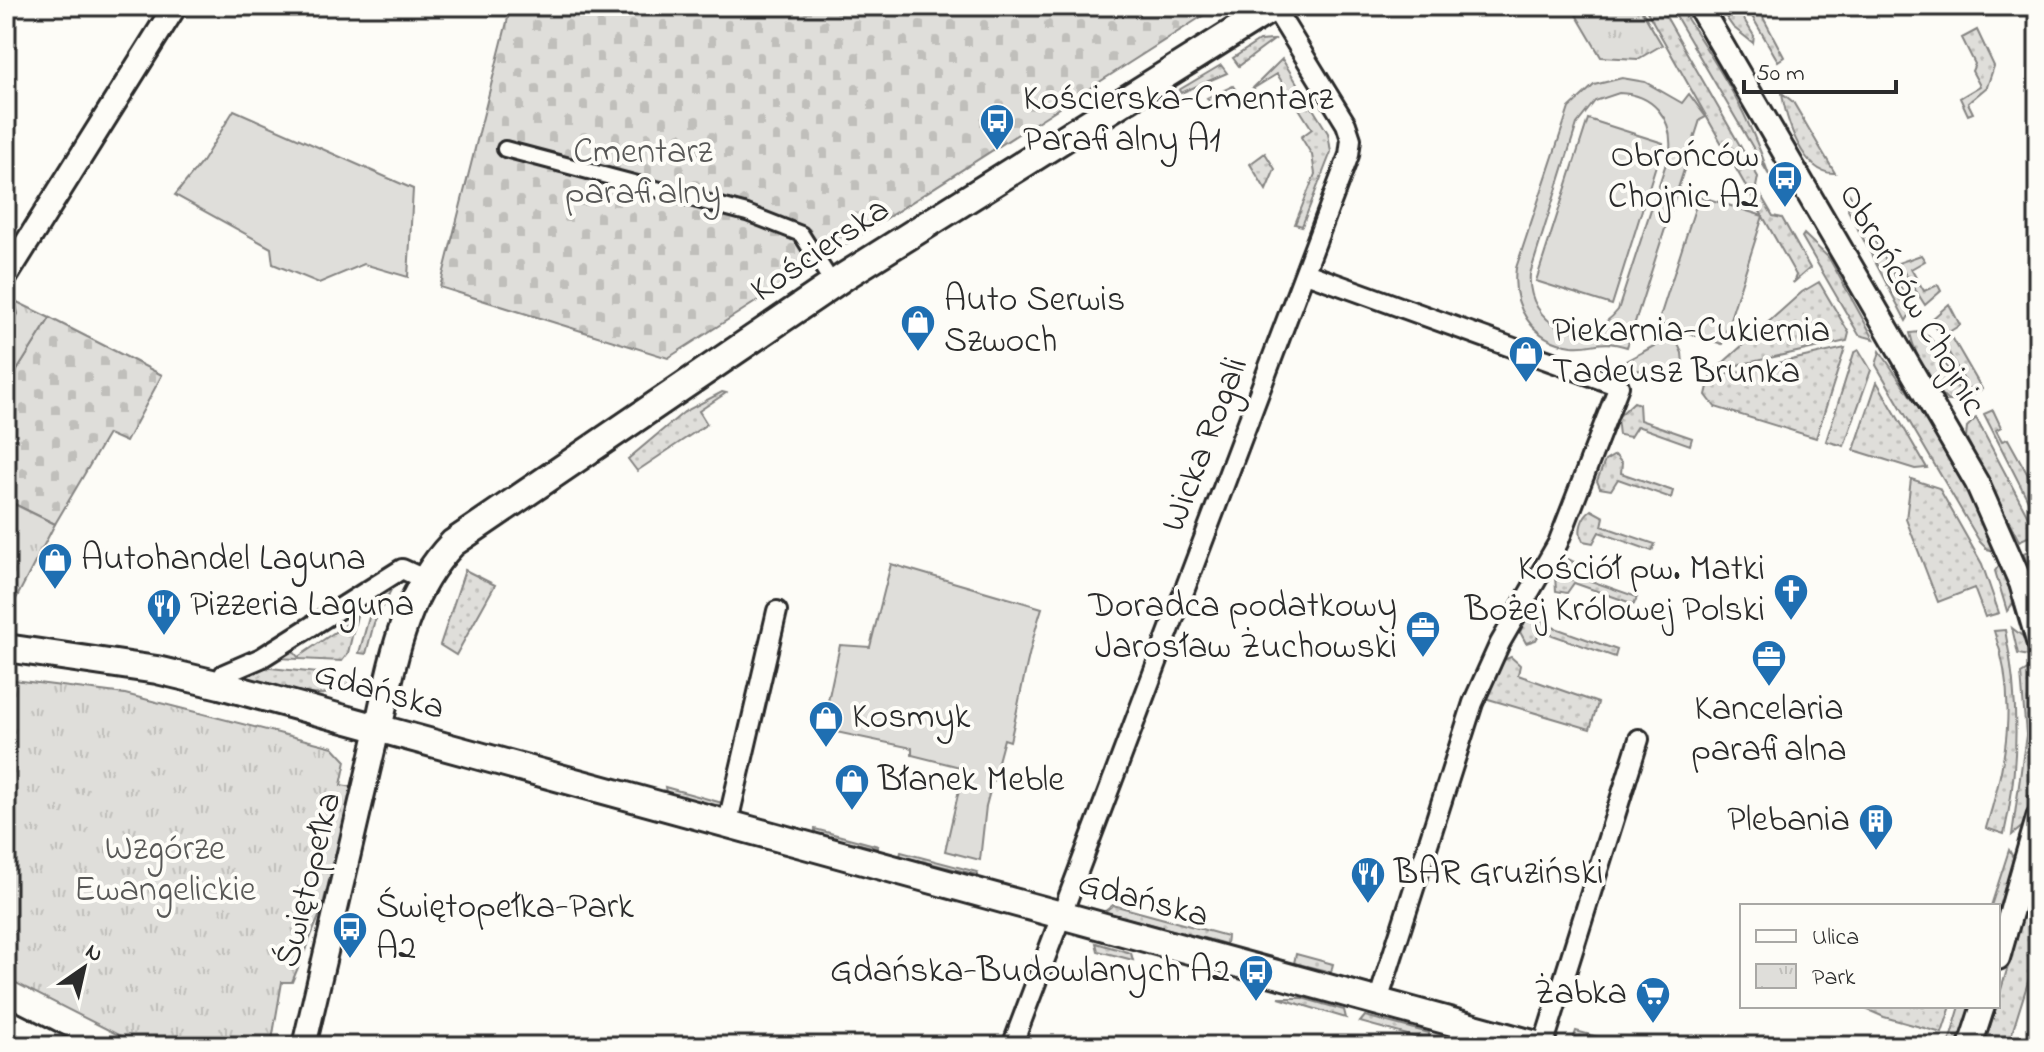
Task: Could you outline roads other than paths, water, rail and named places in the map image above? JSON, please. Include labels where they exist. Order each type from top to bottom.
[{"type":"main road","name":"Kościerska","points":[[378,729],[395,648],[424,579],[443,554],[464,535],[833,284],[1275,6]]},
{"type":"main road","name":"Gdańska","points":[[6,648],[157,670],[220,685],[1541,1046]]},
{"type":"street","points":[[6,276],[175,6]]},
{"type":"street","name":"Wicka Rogali","points":[[1012,1046],[1340,183],[1351,139],[1346,124],[1275,6]]},
{"type":"street","name":"Obrońców Chojnic","points":[[1699,6],[1972,474],[2035,615],[2038,641]]},
{"type":"street","points":[[505,149],[747,213],[801,234],[833,284]]},
{"type":"street","points":[[1306,273],[1619,386],[1558,543],[1500,643],[1473,703],[1378,1001]]},
{"type":"street","points":[[220,685],[224,674],[261,658],[402,569],[424,579]]},
{"type":"street","points":[[727,826],[777,611]]},
{"type":"street","name":"Świętopełka","points":[[304,1046],[378,729]]},
{"type":"street","points":[[1541,1046],[1639,739]]},
{"type":"street","points":[[2000,951],[2038,818]]},
{"type":"street","points":[[1970,1046],[1982,1008]]},
{"type":"street","points":[[6,1018],[61,1046]]},
{"type":"place","name":"Kościerska-Cmentarz Parafialny A1","points":[[997,152]]},
{"type":"place","name":"Obrońców Chojnic A2","points":[[1785,209]]},
{"type":"place","name":"Auto Serwis Szwoch","points":[[918,353]]},
{"type":"place","name":"Piekarnia-Cukiernia Tadeusz Brunka","points":[[1526,384]]},
{"type":"place","name":"Autohandel Laguna","points":[[55,591]]},
{"type":"place","name":"Kościół pw. Matki Bożej Królowej Polski","points":[[1791,622]]},
{"type":"place","name":"Pizzeria Laguna","points":[[164,637]]},
{"type":"place","name":"Doradca podatkowy Jarosław Żuchowski","points":[[1423,659]]},
{"type":"place","name":"Kancelaria parafialna","points":[[1769,688]]},
{"type":"place","name":"Kosmyk","points":[[826,749]]},
{"type":"place","name":"Błanek Meble","points":[[852,812]]},
{"type":"place","name":"Plebania","points":[[1876,852]]},
{"type":"place","name":"BAR Gruziński","points":[[1368,905]]},
{"type":"place","name":"Świętopełka-Park A2","points":[[350,960]]},
{"type":"place","name":"Gdańska-Budowlanych A2","points":[[1256,1003]]},
{"type":"place","name":"Żabka","points":[[1653,1025]]},
{"type":"park label","name":"Cmentarz parafialny","points":[[643,174]]},
{"type":"park label","name":"Wzgórze Ewangelickie","points":[[165,870]]}]
